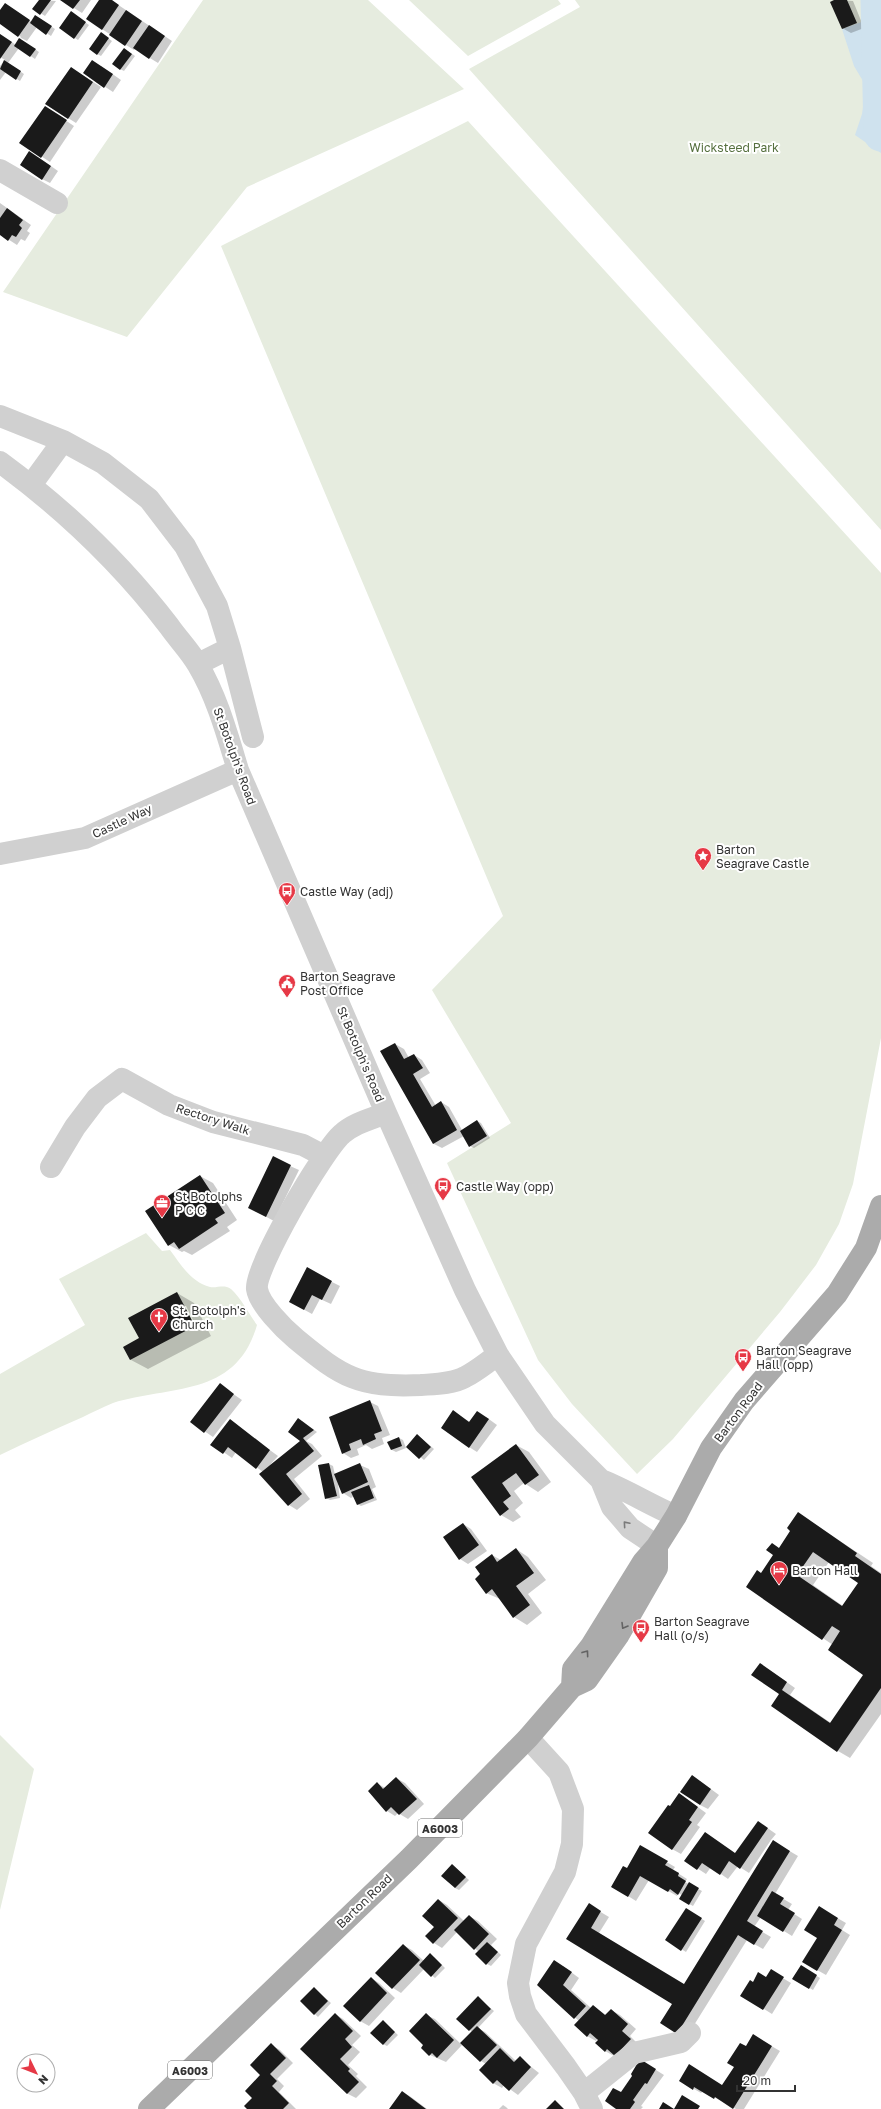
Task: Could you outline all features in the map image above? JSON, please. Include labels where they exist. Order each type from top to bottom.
[{"type":"main road","name":"Barton Road","points":[[149,2109],[409,1859],[528,1738],[572,1687],[587,1680],[618,1636],[657,1568],[657,1546],[676,1516],[711,1448],[744,1401],[837,1294],[866,1248],[881,1206]]},
{"type":"street","points":[[0,170],[57,203]]},
{"type":"street","points":[[0,416],[63,441],[102,463],[149,499],[185,546],[216,606],[230,648],[253,737]]},
{"type":"street","points":[[31,485],[63,441]]},
{"type":"street","name":"St Botolph's Road","points":[[0,462],[31,485],[98,544],[140,588],[198,664],[219,711],[238,770],[386,1113],[465,1290],[498,1355],[545,1424],[601,1480],[612,1507],[630,1528],[657,1546]]},
{"type":"street","points":[[198,664],[230,648]]},
{"type":"street","name":"Castle Way","points":[[1,849],[85,838],[238,770]]},
{"type":"street","name":"Rectory Walk","points":[[51,1167],[75,1127],[97,1098],[122,1079],[169,1105],[212,1122],[303,1145],[324,1156]]},
{"type":"street","points":[[386,1113],[351,1127],[342,1134],[324,1156],[279,1232],[261,1269],[257,1289],[267,1308],[290,1334],[323,1362],[359,1381],[375,1385],[404,1386],[453,1381],[465,1377],[498,1355]]},
{"type":"street","name":"St Botolph's Road","points":[[601,1480],[626,1490],[657,1508],[676,1516]]},
{"type":"street","points":[[528,1738],[559,1772],[573,1809],[572,1844],[565,1872],[526,1944],[518,1983],[520,1996],[526,2014],[588,2101],[634,2053],[681,2042],[690,2033]]},
{"type":"green space","points":[[203,0],[368,0],[464,89],[247,187],[127,337],[3,292]]},
{"type":"green space","points":[[409,0],[558,0],[561,4],[468,56]]},
{"type":"green space","name":"Wicksteed Park","points":[[575,0],[881,0],[881,530],[469,69],[580,7]]},
{"type":"green space","points":[[468,121],[881,573],[881,1038],[853,1184],[839,1224],[816,1265],[780,1312],[673,1439],[637,1474],[572,1404],[538,1360],[447,1163],[511,1123],[432,990],[503,916],[221,246]]},
{"type":"green space","points":[[146,1233],[162,1251],[170,1250],[187,1272],[197,1281],[210,1287],[223,1286],[231,1289],[242,1301],[257,1325],[247,1349],[234,1365],[218,1377],[199,1385],[179,1390],[135,1397],[113,1403],[0,1455],[0,1374],[85,1325],[59,1279]]},
{"type":"green space","points":[[0,1735],[34,1769],[0,1910]]},
{"type":"water","points":[[881,15],[881,153],[855,135],[862,114],[866,86],[854,66],[842,29]]},
{"type":"building","points":[[39,0],[51,0],[40,15],[32,9]]},
{"type":"building","points":[[60,0],[80,0],[73,9]]},
{"type":"building","points":[[99,0],[112,0],[119,5],[102,30],[86,19]]},
{"type":"building","points":[[834,0],[847,0],[857,23],[842,29],[830,2]]},
{"type":"building","points":[[5,3],[30,20],[18,37],[0,24],[0,10]]},
{"type":"building","points":[[126,10],[142,21],[125,46],[109,35]]},
{"type":"building","points":[[71,11],[86,22],[74,39],[59,28]]},
{"type":"building","points":[[35,15],[52,26],[46,35],[30,23]]},
{"type":"building","points":[[149,25],[165,36],[149,59],[133,48]]},
{"type":"building","points":[[101,32],[109,38],[97,55],[89,49]]},
{"type":"building","points":[[0,34],[12,42],[0,59]]},
{"type":"building","points":[[19,38],[36,49],[30,57],[14,46]]},
{"type":"building","points":[[124,48],[132,54],[120,70],[112,64]]},
{"type":"building","points":[[4,60],[21,71],[16,80],[0,69]]},
{"type":"building","points":[[92,60],[113,74],[104,88],[83,73]]},
{"type":"building","points":[[71,67],[93,82],[68,119],[45,104]]},
{"type":"building","points":[[45,106],[67,120],[41,158],[19,143]]},
{"type":"building","points":[[29,151],[51,166],[42,180],[20,165]]},
{"type":"building","points":[[7,208],[23,220],[19,225],[22,228],[16,237],[12,235],[8,241],[0,235],[0,218]]},
{"type":"building","points":[[395,1043],[404,1059],[414,1054],[423,1068],[413,1074],[432,1107],[441,1101],[457,1130],[433,1144],[380,1051]]},
{"type":"building","points":[[477,1120],[487,1136],[469,1147],[460,1131]]},
{"type":"building","points":[[273,1156],[291,1165],[266,1217],[248,1208]]},
{"type":"building","points":[[200,1175],[225,1213],[215,1219],[218,1223],[179,1249],[174,1242],[168,1246],[145,1211]]},
{"type":"building","points":[[307,1267],[332,1281],[322,1300],[312,1295],[304,1310],[289,1302]]},
{"type":"building","name":"St. Botolph's Church","points":[[177,1292],[195,1326],[130,1360],[123,1347],[139,1338],[128,1318]]},
{"type":"building","points":[[220,1383],[234,1394],[204,1433],[190,1422]]},
{"type":"building","points":[[370,1400],[382,1431],[374,1434],[376,1439],[363,1445],[361,1439],[349,1444],[351,1450],[342,1454],[329,1417]]},
{"type":"building","points":[[453,1410],[469,1422],[477,1411],[489,1419],[469,1448],[441,1428]]},
{"type":"building","points":[[298,1418],[314,1430],[303,1438],[314,1451],[286,1474],[302,1494],[288,1506],[259,1474],[300,1441],[288,1432]]},
{"type":"building","points":[[230,1419],[270,1450],[256,1469],[228,1447],[223,1454],[210,1445]]},
{"type":"building","points":[[417,1434],[431,1447],[419,1459],[406,1447]]},
{"type":"building","points":[[399,1437],[402,1446],[391,1450],[387,1442]]},
{"type":"building","points":[[516,1444],[539,1475],[525,1485],[516,1473],[502,1483],[511,1496],[503,1502],[509,1509],[500,1516],[471,1477]]},
{"type":"building","points":[[329,1463],[337,1496],[325,1499],[318,1465]]},
{"type":"building","points":[[360,1463],[368,1482],[342,1494],[334,1474]]},
{"type":"building","points":[[369,1485],[374,1498],[357,1505],[351,1492]]},
{"type":"building","name":"Barton Hall","points":[[798,1512],[857,1553],[855,1556],[881,1574],[881,1688],[837,1752],[771,1706],[779,1694],[751,1675],[760,1663],[787,1682],[782,1690],[830,1723],[863,1675],[828,1650],[840,1631],[832,1626],[822,1640],[746,1587],[757,1570],[761,1573],[773,1555],[766,1550],[772,1543],[779,1548],[790,1531],[787,1528]],"holes":[[[813,1552],[858,1583],[842,1606],[797,1575]]]},
{"type":"building","points":[[463,1523],[479,1545],[459,1560],[443,1537]]},
{"type":"building","points":[[516,1548],[534,1573],[516,1586],[530,1605],[513,1618],[492,1589],[486,1594],[475,1579],[480,1574],[475,1567],[492,1554],[497,1562]]},
{"type":"building","points":[[692,1775],[711,1789],[700,1805],[680,1792]]},
{"type":"building","points":[[396,1777],[417,1799],[399,1815],[391,1807],[386,1812],[368,1791],[377,1782],[383,1789]]},
{"type":"building","points":[[679,1793],[698,1807],[689,1820],[692,1822],[672,1850],[648,1833],[668,1805],[670,1806]]},
{"type":"building","points":[[758,1821],[768,1828],[740,1869],[729,1861],[720,1875],[702,1863],[697,1870],[684,1861],[705,1832],[735,1853]]},
{"type":"building","points":[[773,1840],[790,1851],[747,1921],[763,1931],[754,1945],[738,1935],[677,2034],[660,2023],[672,2004],[566,1939],[589,1903],[601,1911],[591,1928],[684,1984]]},
{"type":"building","points":[[640,1845],[668,1861],[665,1865],[679,1873],[678,1876],[686,1881],[678,1895],[670,1889],[668,1892],[640,1876],[628,1897],[611,1887],[623,1866],[627,1868]]},
{"type":"building","points":[[452,1864],[466,1877],[455,1888],[441,1876]]},
{"type":"building","points":[[689,1882],[699,1888],[689,1905],[679,1899]]},
{"type":"building","points":[[772,1891],[784,1898],[780,1904],[795,1913],[783,1932],[757,1916]]},
{"type":"building","points":[[438,1899],[458,1918],[433,1944],[425,1936],[434,1927],[422,1916]]},
{"type":"building","points":[[819,1906],[838,1918],[834,1925],[842,1930],[817,1971],[802,1962],[817,1938],[804,1930]]},
{"type":"building","points":[[686,1908],[702,1918],[681,1951],[665,1940]]},
{"type":"building","points":[[469,1915],[489,1934],[474,1950],[454,1930]]},
{"type":"building","points":[[487,1942],[498,1952],[486,1965],[475,1954]]},
{"type":"building","points":[[403,1944],[420,1960],[392,1989],[375,1973]]},
{"type":"building","points":[[430,1953],[442,1965],[431,1977],[419,1965]]},
{"type":"building","points":[[554,1960],[572,1972],[563,1985],[586,2006],[574,2019],[537,1985]]},
{"type":"building","points":[[801,1965],[817,1975],[809,1989],[792,1979]]},
{"type":"building","points":[[771,1969],[784,1977],[763,2010],[740,1996],[750,1980],[753,1982],[758,1972],[766,1977]]},
{"type":"building","points":[[371,1977],[387,1993],[360,2022],[343,2006]]},
{"type":"building","points":[[314,1987],[328,2001],[314,2015],[300,2001]]},
{"type":"building","points":[[478,1996],[491,2009],[469,2031],[456,2019]]},
{"type":"building","points":[[593,2005],[605,2015],[611,2009],[628,2024],[622,2031],[631,2039],[615,2056],[607,2049],[605,2052],[595,2043],[598,2040],[590,2033],[587,2037],[574,2025]]},
{"type":"building","points":[[335,2013],[353,2031],[345,2039],[352,2047],[340,2059],[350,2069],[348,2071],[359,2082],[347,2094],[300,2049]]},
{"type":"building","points":[[426,2013],[454,2040],[437,2058],[432,2053],[429,2056],[421,2048],[423,2045],[409,2031]]},
{"type":"building","points":[[383,2020],[395,2032],[383,2045],[370,2033]]},
{"type":"building","points":[[477,2026],[497,2045],[480,2062],[460,2043]]},
{"type":"building","points":[[753,2034],[772,2046],[733,2109],[715,2097],[714,2099],[694,2087],[693,2090],[679,2081],[689,2064],[722,2085],[734,2067],[727,2063],[740,2043],[746,2046]]},
{"type":"building","points":[[271,2043],[286,2058],[270,2074],[277,2081],[272,2086],[289,2103],[283,2109],[247,2109],[244,2106],[252,2098],[245,2091],[260,2075],[250,2065]]},
{"type":"building","points":[[500,2048],[514,2062],[520,2056],[531,2067],[509,2091],[497,2080],[493,2084],[479,2070]]},
{"type":"building","points":[[640,2059],[656,2069],[647,2084],[645,2083],[633,2100],[635,2102],[630,2109],[616,2109],[605,2101],[613,2088],[621,2092],[632,2076],[631,2074]]},
{"type":"building","points":[[402,2091],[426,2109],[389,2109]]},
{"type":"building","points":[[682,2095],[700,2106],[698,2109],[674,2109]]},
{"type":"building","points":[[555,2100],[564,2109],[546,2109]]},
{"type":"building","points":[[663,2102],[674,2109],[659,2109]]},
{"type":"waterway","points":[[878,0],[881,134]]},
{"type":"place","name":"Barton Seagrave Castle","points":[[703,871]]},
{"type":"place","name":"Castle Way (adj)","points":[[287,906]]},
{"type":"place","name":"Barton Seagrave Post Office","points":[[287,998]]},
{"type":"place","name":"Castle Way (opp)","points":[[443,1201]]},
{"type":"place","name":"St Botolphs P C C","points":[[162,1218]]},
{"type":"place","name":"St. Botolph's Church","points":[[159,1332]]},
{"type":"place","name":"Barton Seagrave Hall (opp)","points":[[743,1372]]},
{"type":"place","name":"Barton Hall","points":[[779,1585]]},
{"type":"place","name":"Barton Seagrave Hall (o/s)","points":[[641,1643]]}]
